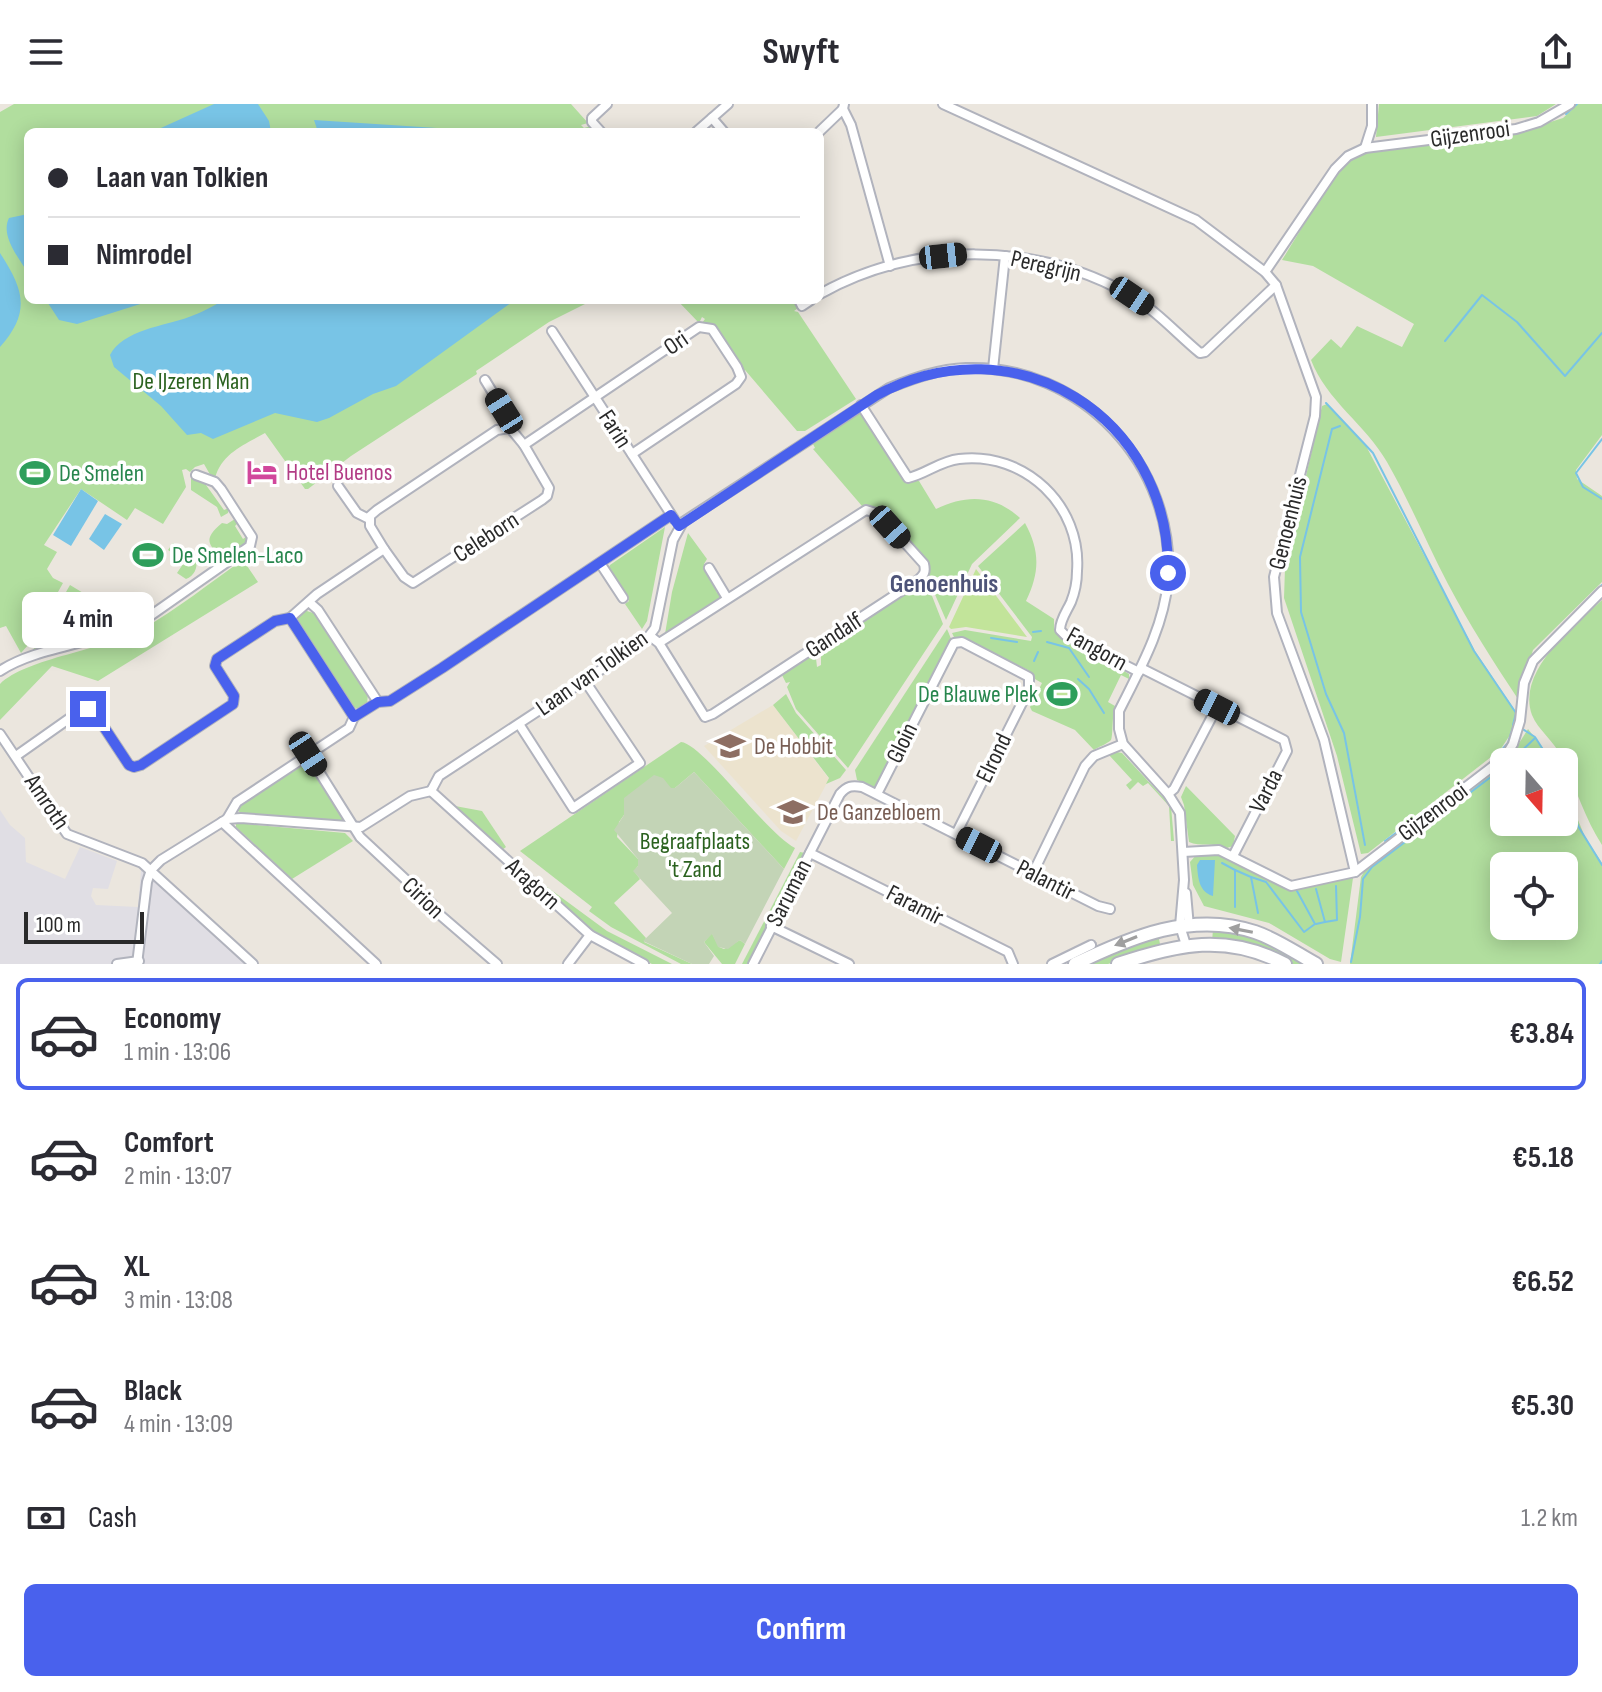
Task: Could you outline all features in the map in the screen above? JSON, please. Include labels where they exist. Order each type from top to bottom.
[{"type":"main road","points":[[1075,964],[1150,932],[1208,924],[1254,932],[1316,964]]},
{"type":"main road","points":[[1118,964],[1163,949],[1207,944],[1240,947],[1285,964]]},
{"type":"street","points":[[597,128],[592,122],[593,116],[607,104]]},
{"type":"street","points":[[701,128],[728,104]]},
{"type":"street","name":"Genoenhuis","points":[[943,104],[1174,208],[1216,232],[1265,272],[1276,285],[1316,397],[1315,416],[1274,577],[1274,594],[1277,613],[1324,740],[1355,872]]},
{"type":"street","points":[[1265,272],[1335,169],[1348,156],[1365,148],[1372,126],[1372,104]]},
{"type":"street","name":"Gijzenrooi","points":[[1365,148],[1516,129],[1539,122],[1570,104]]},
{"type":"street","points":[[823,128],[844,106],[890,266]]},
{"type":"street","points":[[712,118],[721,128]]},
{"type":"street","name":"Peregrijn","points":[[824,292],[855,277],[927,257],[959,254],[1005,256],[1065,267],[1116,288],[1162,318],[1200,353],[1276,285]]},
{"type":"street","points":[[993,369],[1005,256]]},
{"type":"street","name":"Ori","points":[[595,398],[702,326],[715,332],[741,377],[736,384],[632,454]]},
{"type":"street","name":"Farin","points":[[552,331],[679,526]]},
{"type":"street","points":[[679,526],[861,405],[889,388],[921,376],[964,368],[993,369],[1053,384],[1079,399],[1120,435],[1147,475],[1165,532],[1168,579],[1160,623],[1119,711],[1119,729],[1123,744],[1168,794],[1180,813],[1186,945]]},
{"type":"street","points":[[485,380],[507,416],[508,427],[524,445],[595,398]]},
{"type":"street","name":"Fangorn","points":[[861,405],[908,478],[950,460],[985,459],[1024,471],[1046,488],[1068,520],[1077,555],[1074,594],[1060,630],[1140,670]]},
{"type":"street","points":[[369,519],[372,513],[490,434],[508,427]]},
{"type":"street","name":"Celeborn","points":[[384,549],[404,577],[413,583],[542,500],[549,492],[547,483],[524,445]]},
{"type":"street","points":[[0,671],[22,660],[140,623],[250,546],[252,537],[221,489],[215,482],[196,475]]},
{"type":"street","points":[[16,756],[77,713],[88,709],[94,712],[129,765],[134,767],[233,704],[234,696],[215,666],[217,659],[275,621],[290,618],[324,589],[384,549],[369,519],[357,513],[338,486]]},
{"type":"street","name":"Gandalf","points":[[659,643],[705,717],[924,575],[924,564],[879,514],[866,510],[727,598]]},
{"type":"street","points":[[117,964],[138,963],[147,882],[151,870],[161,860],[224,820],[237,802],[349,728],[354,717],[378,702],[390,701],[671,515]]},
{"type":"street","name":"Laan van Tolkien","points":[[353,828],[361,827],[416,793],[431,791],[439,776],[650,636],[655,628],[673,540],[679,526]]},
{"type":"street","points":[[600,563],[623,598]]},
{"type":"street","points":[[650,636],[659,643],[727,598],[709,568]]},
{"type":"street","name":"Gijzenrooi","points":[[1355,872],[1505,757],[1520,721],[1524,683],[1533,661],[1602,591]]},
{"type":"street","points":[[309,602],[318,610],[378,702]]},
{"type":"street","points":[[290,618],[354,717]]},
{"type":"street","name":"Gloin","points":[[877,794],[954,643],[962,642],[991,656]]},
{"type":"street","name":"Elrond","points":[[956,834],[1030,685],[1029,677],[1024,673],[991,656]]},
{"type":"street","name":"Varda","points":[[1140,670],[1284,740],[1287,745],[1287,751],[1233,856]]},
{"type":"street","points":[[519,724],[573,808],[640,763],[585,681]]},
{"type":"street","points":[[1168,794],[1174,789],[1217,707]]},
{"type":"street","name":"Amroth","points":[[0,734],[67,834],[142,863],[253,964]]},
{"type":"street","points":[[1033,873],[1085,766],[1094,756],[1123,744]]},
{"type":"street","name":"Cirion","points":[[308,754],[353,828],[439,914],[497,964]]},
{"type":"street","name":"Palantir","points":[[854,785],[1098,906],[1110,909]]},
{"type":"street","name":"Saruman","points":[[753,964],[840,794],[854,785]]},
{"type":"street","name":"Aragorn","points":[[431,791],[590,935],[644,964]]},
{"type":"street","points":[[224,820],[241,818],[353,828]]},
{"type":"street","points":[[224,820],[288,884],[376,964]]},
{"type":"street","points":[[1183,852],[1208,849],[1233,856],[1291,886],[1355,872]]},
{"type":"street","name":"Faramir","points":[[810,853],[1008,952],[1013,964]]},
{"type":"street","points":[[771,926],[849,964]]},
{"type":"street","points":[[568,964],[590,935]]},
{"type":"street","points":[[1052,964],[1091,945]]},
{"type":"shaded area","points":[[773,705],[829,779],[796,841],[781,831],[704,746]]},
{"type":"shaded area","points":[[0,810],[10,825],[25,838],[26,862],[65,879],[80,847],[117,861],[108,889],[93,888],[91,896],[96,905],[138,907],[142,859],[258,964],[0,964]]},
{"type":"green space","name":"De IJzeren Man","points":[[14,104],[571,104],[588,123],[581,125],[584,128],[24,128],[24,304],[585,304],[549,322],[476,371],[477,374],[351,456],[308,489],[265,433],[228,456],[215,478],[204,464],[190,472],[182,470],[186,487],[163,524],[135,508],[127,520],[81,489],[44,545],[57,552],[47,569],[53,578],[63,583],[21,653],[6,626],[0,628],[0,112]]},
{"type":"green space","points":[[1379,104],[1556,104],[1537,116],[1376,137]]},
{"type":"green space","points":[[1578,104],[1602,104],[1602,435],[1576,470],[1577,479],[1602,496],[1602,582],[1533,650],[1518,699],[1456,599],[1387,462],[1326,388],[1311,360],[1331,339],[1341,348],[1357,326],[1402,347],[1414,324],[1313,266],[1282,260],[1328,187],[1360,153],[1525,130],[1563,118]]},
{"type":"green space","points":[[681,304],[800,304],[794,311],[798,312],[856,399],[805,431],[797,431],[745,370],[743,372],[713,326],[702,323],[705,319],[702,317],[699,323]]},
{"type":"green space","points":[[1327,404],[1366,446],[1475,651],[1518,715],[1514,729],[1501,748],[1490,748],[1490,758],[1368,853],[1361,854],[1337,756],[1284,598],[1285,568],[1322,406]]},
{"type":"green space","points":[[860,412],[901,477],[905,481],[919,481],[936,509],[959,501],[980,499],[1001,505],[1020,518],[972,564],[946,620],[927,576],[927,562],[878,507],[862,506],[813,449],[813,444]]},
{"type":"green space","points":[[191,475],[208,482],[206,485],[224,510],[229,508],[228,513],[221,517],[217,507],[191,490]]},
{"type":"green space","points":[[235,519],[239,522],[235,526],[243,539],[247,536],[249,543],[225,561],[211,546],[210,538],[222,523],[227,524]]},
{"type":"green space","points":[[1025,523],[1036,552],[1034,581],[1026,601],[1054,619],[1054,628],[1059,635],[1129,674],[1129,679],[1121,675],[1108,702],[1115,706],[1111,740],[1094,750],[1075,730],[1032,711],[1030,707],[1042,683],[1033,678],[1028,670],[964,639],[955,639],[952,633],[965,630],[1031,641],[1032,637],[978,566]]},
{"type":"green space","points":[[665,527],[647,621],[642,629],[625,604],[629,601],[608,569]]},
{"type":"green space","points":[[688,533],[707,559],[704,564],[719,588],[717,593],[721,592],[723,596],[665,634],[672,592]]},
{"type":"green space","points":[[173,543],[196,560],[195,571],[186,579],[177,573],[185,561],[168,550]]},
{"type":"green space","points":[[243,560],[258,582],[98,681],[52,666],[0,720],[0,684],[12,675],[142,629]]},
{"type":"green space","points":[[976,569],[1027,637],[949,627]]},
{"type":"green space","points":[[925,578],[943,624],[848,768],[796,709],[787,687],[790,682],[786,683],[781,673],[815,650],[817,667],[821,665],[818,649]]},
{"type":"green space","points":[[70,585],[98,602],[80,635],[88,640],[29,657]]},
{"type":"green space","points":[[1602,600],[1602,845],[1578,796],[1578,748],[1556,748],[1532,715],[1529,698],[1532,682],[1563,636]]},
{"type":"green space","points":[[304,610],[316,614],[368,693],[367,705],[361,709],[352,707],[297,625],[297,617]]},
{"type":"green space","points":[[947,629],[952,641],[876,788],[857,780],[855,770]]},
{"type":"green space","name":"De Blauwe Plek","points":[[1054,679],[1064,680],[1078,702],[1061,710],[1052,706],[1050,690]]},
{"type":"green space","points":[[786,694],[796,713],[846,770],[840,778],[826,784],[829,778],[773,705]]},
{"type":"green space","points":[[1528,729],[1543,748],[1516,748]]},
{"type":"green space","points":[[681,742],[704,757],[767,825],[795,848],[784,869],[694,772],[675,788],[625,798],[624,815],[619,822],[617,837],[638,859],[634,871],[640,879],[614,903],[646,938],[644,942],[692,964],[681,964],[611,927],[589,911],[592,907],[520,851]]},
{"type":"green space","points":[[1122,753],[1171,806],[1174,841],[1171,841],[1169,806],[1148,783],[1143,786],[1138,782],[1130,790],[1126,785],[1132,780],[1109,755]]},
{"type":"green space","points":[[301,762],[308,763],[345,818],[344,822],[243,814],[238,811],[238,806],[302,766]]},
{"type":"green space","name":"Begraafplaats 't Zand","points":[[694,772],[784,869],[745,944],[740,940],[728,949],[718,947],[712,934],[704,942],[714,956],[709,964],[692,964],[643,941],[672,913],[633,871],[638,866],[638,859],[614,830],[624,815],[624,798],[654,775],[675,788]]},
{"type":"green space","points":[[1490,776],[1490,836],[1578,836],[1578,820],[1602,863],[1602,964],[1350,964],[1361,877]]},
{"type":"green space","points":[[1186,786],[1235,836],[1233,846],[1227,848],[1189,842],[1181,797]]},
{"type":"green space","points":[[455,806],[482,811],[506,847],[502,850]]},
{"type":"green space","points":[[236,823],[345,833],[353,841],[292,879],[236,827]]},
{"type":"green space","points":[[800,852],[805,853],[750,964],[742,964]]},
{"type":"green space","points":[[1198,853],[1218,854],[1282,885],[1305,887],[1353,878],[1341,962],[1330,959],[1269,923],[1204,906],[1193,885],[1190,862]]},
{"type":"green space","points":[[520,867],[607,931],[672,964],[652,964],[588,930]]},
{"type":"green space","points":[[1213,929],[1259,938],[1310,964],[1293,964],[1272,954],[1212,942]]},
{"type":"green space","points":[[712,933],[719,947],[724,949],[740,940],[745,944],[735,964],[722,964],[704,942]]},
{"type":"green space","points":[[1158,934],[1160,944],[1108,964],[1083,964]]},
{"type":"water","points":[[214,104],[258,104],[270,128],[161,128]]},
{"type":"water","points":[[314,120],[437,128],[317,128]]},
{"type":"water","points":[[24,215],[24,266],[9,239],[9,218]]},
{"type":"water","points":[[0,253],[14,278],[21,301],[16,323],[0,347]]},
{"type":"water","points":[[49,304],[140,304],[77,324],[59,320]]},
{"type":"water","points":[[216,304],[509,304],[396,386],[373,394],[329,418],[317,422],[275,413],[213,439],[201,433],[187,435],[161,406],[114,367],[110,355],[134,334],[193,315]]},
{"type":"water","points":[[81,489],[98,501],[71,546],[53,535]]},
{"type":"water","points":[[105,514],[122,524],[104,550],[89,539]]},
{"type":"water","points":[[1200,860],[1215,860],[1213,896],[1200,884],[1197,865]]},
{"type":"waterway","points":[[1566,114],[1577,104]]},
{"type":"waterway","points":[[1445,341],[1482,295],[1517,322],[1565,376],[1602,333]]},
{"type":"waterway","points":[[1326,403],[1373,453],[1474,651],[1516,713],[1513,725]]},
{"type":"waterway","points":[[1340,426],[1332,429],[1300,557],[1301,612],[1326,694],[1344,733],[1365,845]]},
{"type":"waterway","points":[[1602,439],[1576,473],[1583,487],[1602,499]]},
{"type":"waterway","points":[[1593,594],[1602,585]]},
{"type":"waterway","points":[[1033,632],[1041,631]]},
{"type":"waterway","points":[[991,638],[1017,642]]},
{"type":"waterway","points":[[1047,642],[1069,648],[1089,677]]},
{"type":"waterway","points":[[1034,661],[1038,652]]},
{"type":"waterway","points":[[1078,679],[1089,689],[1104,713]]},
{"type":"waterway","points":[[1385,841],[1488,765],[1508,743],[1513,727]]},
{"type":"waterway","points":[[1521,728],[1535,737],[1542,748]]},
{"type":"waterway","points":[[1525,748],[1535,738]]},
{"type":"waterway","points":[[1351,962],[1360,917],[1363,879],[1372,867],[1490,778]]},
{"type":"waterway","points":[[1578,826],[1602,865]]},
{"type":"waterway","points":[[1222,863],[1235,870],[1235,907]]},
{"type":"waterway","points":[[1235,870],[1251,877],[1258,913]]},
{"type":"waterway","points":[[1251,877],[1266,882],[1304,932],[1315,924],[1297,891]]},
{"type":"waterway","points":[[1325,922],[1337,920],[1336,886]]},
{"type":"waterway","points":[[1316,889],[1325,922],[1316,924]]},
{"type":"place","name":"Hotel Buenos","points":[[262,472]]},
{"type":"place","name":"De Smelen","points":[[35,473]]},
{"type":"place","name":"De Smelen-Laco","points":[[148,555]]},
{"type":"place","name":"De Blauwe Plek","points":[[1062,694]]},
{"type":"place","name":"De Hobbit","points":[[730,746]]},
{"type":"place","name":"De Ganzebloem","points":[[793,812]]},
{"type":"district","name":"Genoenhuis","points":[[944,584]]},
{"type":"route","points":[[88,709],[94,712],[129,765],[141,765],[233,704],[234,696],[215,666],[217,659],[275,621],[290,618],[354,717],[378,702],[390,701],[442,668],[671,515],[679,526],[889,388],[948,370],[980,368],[1034,378],[1053,384],[1079,399],[1105,419],[1140,462],[1154,491],[1165,532],[1168,573]]}]
